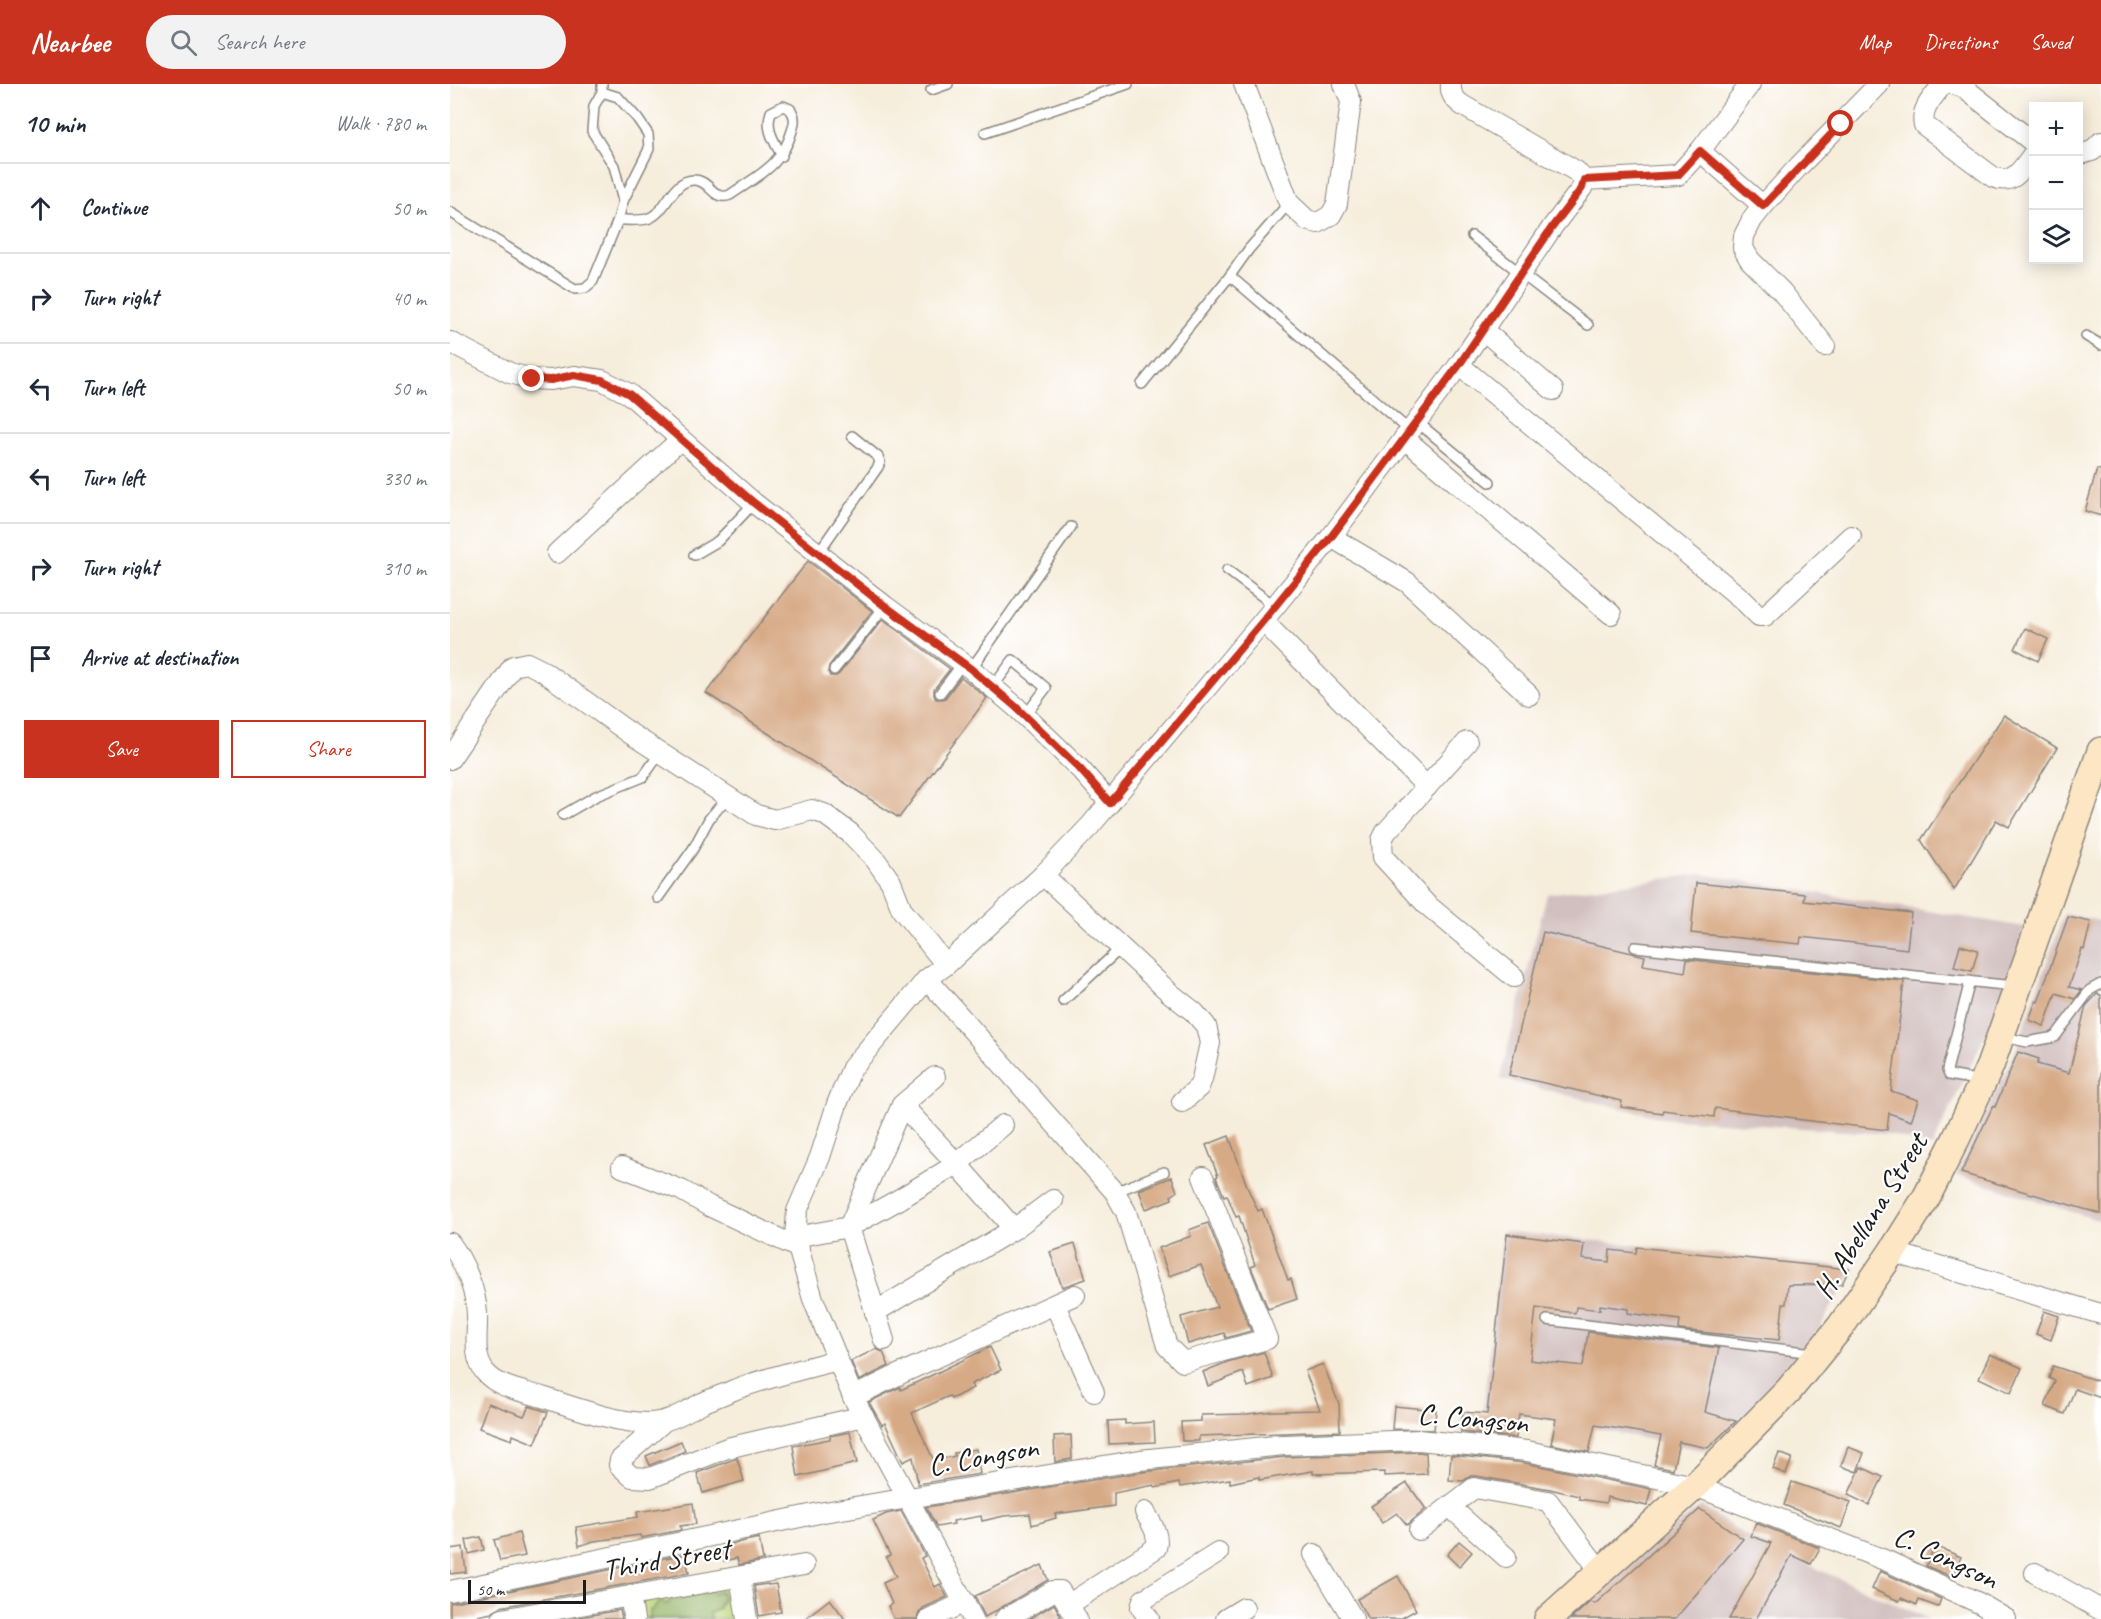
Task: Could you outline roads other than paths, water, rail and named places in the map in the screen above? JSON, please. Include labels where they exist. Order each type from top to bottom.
[{"type":"main road","name":"H. Abellana Street","points":[[1548,1619],[1695,1486],[1789,1390],[1820,1354],[1892,1252],[1926,1198],[1983,1081],[2001,1037],[2101,751]]},
{"type":"street","points":[[1244,84],[1289,203],[1307,220],[1318,222],[1330,215],[1337,204],[1351,102],[1344,84]]},
{"type":"street","points":[[929,1619],[969,1611],[853,1396],[837,1360],[813,1299],[797,1242],[797,1210],[820,1157],[837,1104],[852,1068],[927,979],[946,965],[1043,875],[1110,803],[1269,614],[1331,537],[1459,365],[1582,188],[1584,180],[1581,174],[1462,105],[1453,98],[1451,84]]},
{"type":"street","points":[[1584,180],[1678,175],[1700,151],[1750,84]]},
{"type":"street","points":[[1825,346],[1782,292],[1749,260],[1743,248],[1744,236],[1752,220],[1763,206],[1879,84]]},
{"type":"street","points":[[1942,84],[1924,111],[1922,118],[1924,125],[2002,181],[2014,178],[2032,156]]},
{"type":"street","points":[[1953,84],[1964,88],[2029,139]]},
{"type":"street","points":[[2083,154],[2092,151],[2101,142]]},
{"type":"street","points":[[1700,151],[1763,206]]},
{"type":"street","points":[[1483,330],[1553,390]]},
{"type":"street","points":[[450,342],[510,373],[532,379],[551,380],[574,375],[602,380],[629,394],[754,503],[885,606],[967,666],[1025,716],[1080,769],[1110,803]]},
{"type":"street","points":[[1459,365],[1743,600],[1759,616],[1765,616],[1851,536]]},
{"type":"street","points":[[1410,430],[1611,614]]},
{"type":"street","points":[[557,553],[680,440]]},
{"type":"street","points":[[1331,537],[1407,582],[1529,695]]},
{"type":"street","points":[[1269,614],[1427,787]]},
{"type":"street","points":[[450,759],[513,666],[527,663],[543,671],[631,734],[756,815],[775,820],[813,810],[824,814],[850,833],[886,874],[902,910],[946,965]]},
{"type":"street","points":[[1467,742],[1386,832],[1382,840],[1383,856],[1426,904],[1514,977]]},
{"type":"street","points":[[1043,875],[1097,927],[1194,1012],[1206,1026],[1210,1043],[1205,1070],[1198,1087],[1182,1102]]},
{"type":"street","points":[[927,979],[1115,1192],[1126,1212],[1167,1346],[1183,1362],[1267,1339],[1203,1177]]},
{"type":"street","points":[[884,1340],[849,1227],[902,1105],[935,1077]]},
{"type":"street","points":[[902,1105],[1014,1229]]},
{"type":"street","points":[[622,1167],[681,1190],[709,1206],[797,1242],[849,1227],[898,1200],[957,1164],[1003,1125]]},
{"type":"street","points":[[875,1312],[1014,1229],[1053,1200]]},
{"type":"street","points":[[450,1243],[465,1268],[474,1298],[477,1315],[477,1354],[483,1370],[493,1379],[506,1386],[591,1413],[632,1422],[663,1422]]},
{"type":"street","points":[[1892,1252],[2101,1314]]},
{"type":"street","points":[[853,1396],[1075,1295]]},
{"type":"street","points":[[1055,1305],[1094,1392]]},
{"type":"street","points":[[837,1360],[770,1377],[663,1422],[620,1460],[620,1467],[629,1475],[641,1478],[657,1476],[727,1448],[864,1416]]},
{"type":"street","name":"C. Congson","points":[[450,1591],[824,1512],[1140,1460],[1284,1445],[1419,1440],[1527,1452],[1695,1486],[1887,1561],[1979,1603],[2006,1619]]},
{"type":"street","points":[[1419,1530],[1474,1488],[1548,1501],[1600,1572]]},
{"type":"street","points":[[1449,1506],[1506,1557]]},
{"type":"street","points":[[1005,1619],[1053,1591],[1060,1591],[1072,1612],[1156,1548],[1158,1541],[1156,1533],[1145,1512]]},
{"type":"street","points":[[1149,1619],[1141,1606],[1143,1600],[1218,1553]]},
{"type":"street","points":[[1314,1554],[1353,1619]]},
{"type":"street","name":"Third Street","points":[[507,1618],[804,1565]]},
{"type":"street","points":[[2035,1574],[2101,1610]]},
{"type":"street","points":[[740,1577],[747,1619]]},
{"type":"street","points":[[630,1596],[634,1619]]},
{"type":"street","points":[[1226,1619],[1244,1608]]},
{"type":"lane","points":[[931,90],[948,84]]},
{"type":"lane","points":[[985,134],[1128,84]]},
{"type":"lane","points":[[450,212],[575,289],[585,288],[593,281],[618,220],[623,201],[649,149],[648,134],[637,118],[618,98],[602,88],[594,106],[592,132],[614,166],[623,201]]},
{"type":"lane","points":[[618,220],[648,219],[659,211],[680,186],[690,181],[704,182],[723,198],[730,195],[773,165],[782,156],[795,120],[792,111],[783,106],[771,112],[768,123],[770,134],[782,156]]},
{"type":"lane","points":[[1142,384],[1230,276],[1249,249],[1289,203]]},
{"type":"lane","points":[[1472,236],[1588,325]]},
{"type":"lane","points":[[1230,276],[1410,430],[1490,482]]},
{"type":"lane","points":[[2086,336],[2101,345]]},
{"type":"lane","points":[[818,554],[880,462],[878,457],[852,436]]},
{"type":"lane","points":[[694,555],[718,541],[754,503]]},
{"type":"lane","points":[[940,693],[967,666],[1071,527]]},
{"type":"lane","points":[[1227,570],[1269,614]]},
{"type":"lane","points":[[834,670],[885,606]]},
{"type":"lane","points":[[992,688],[1013,660],[1046,688],[1025,716]]},
{"type":"lane","points":[[563,815],[596,796],[643,777],[661,752]]},
{"type":"lane","points":[[657,898],[693,849],[709,819],[727,798]]},
{"type":"lane","points":[[1635,946],[2019,986]]},
{"type":"lane","points":[[1063,1001],[1121,948]]},
{"type":"lane","points":[[1970,981],[1947,1070],[1949,1074],[1983,1081]]},
{"type":"lane","points":[[2001,1037],[2027,1042],[2055,1037],[2090,990],[2101,984]]},
{"type":"lane","points":[[1115,1192],[1164,1172]]},
{"type":"lane","points":[[1547,1320],[1820,1354]]}]
